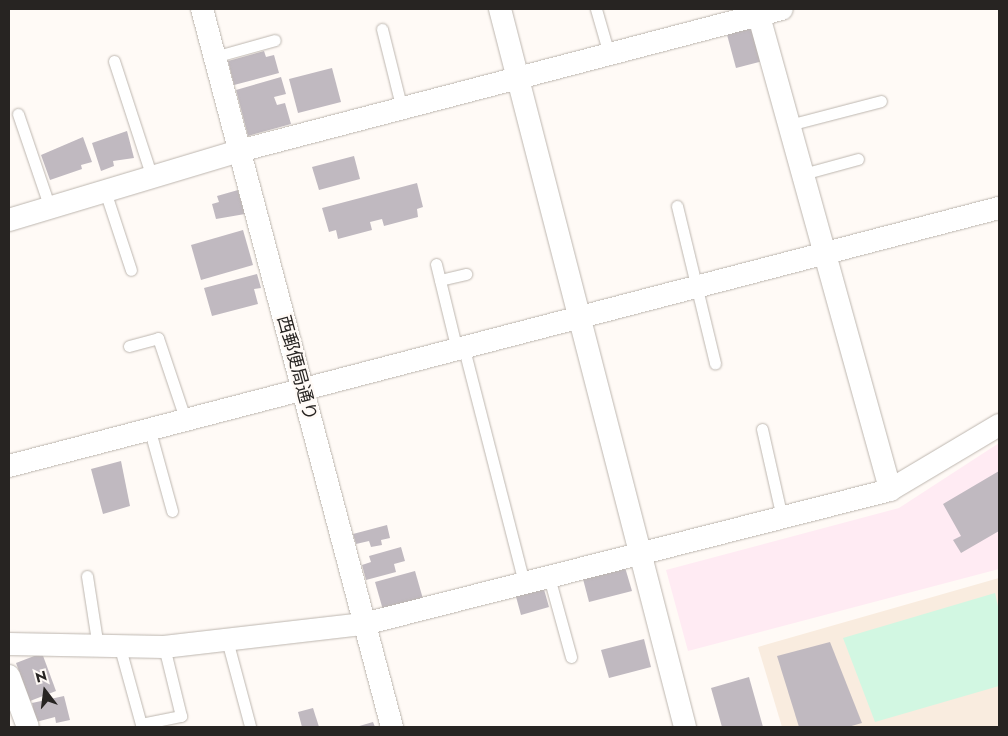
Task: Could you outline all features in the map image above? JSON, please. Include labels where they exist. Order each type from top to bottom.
[{"type":"street","name":"西郵便局通り","points":[[202,9],[392,727]]},
{"type":"street","points":[[500,9],[578,319],[685,727]]},
{"type":"street","points":[[9,220],[239,151],[517,79],[758,12],[782,9]]},
{"type":"street","points":[[758,12],[890,490]]},
{"type":"street","points":[[9,466],[150,431],[302,389],[461,350],[999,208]]},
{"type":"street","points":[[9,644],[164,647],[364,624],[890,490],[999,425]]},
{"type":"street","points":[[9,676],[28,727]]},
{"type":"lane","points":[[596,9],[609,54]]},
{"type":"lane","points":[[382,29],[402,109]]},
{"type":"lane","points":[[214,57],[275,40]]},
{"type":"lane","points":[[114,60],[152,177]]},
{"type":"lane","points":[[789,125],[881,101]]},
{"type":"lane","points":[[18,114],[50,208]]},
{"type":"lane","points":[[803,174],[858,159]]},
{"type":"lane","points":[[105,191],[131,270]]},
{"type":"lane","points":[[677,206],[715,363]]},
{"type":"lane","points":[[436,264],[524,583]]},
{"type":"lane","points":[[440,280],[466,274]]},
{"type":"lane","points":[[129,346],[158,338],[186,421]]},
{"type":"lane","points":[[762,429],[782,518]]},
{"type":"lane","points":[[150,431],[172,511]]},
{"type":"lane","points":[[87,576],[109,647],[141,724],[181,716],[164,647]]},
{"type":"lane","points":[[549,577],[571,657]]},
{"type":"lane","points":[[227,640],[250,726]]},
{"type":"shaded area","points":[[999,443],[999,569],[688,651],[666,570],[899,508]]},
{"type":"shaded area","points":[[999,578],[999,727],[782,727],[758,647]]},
{"type":"green space","points":[[995,593],[999,611],[999,686],[875,722],[843,638]]},
{"type":"building","points":[[753,23],[763,61],[736,68],[726,31]]},
{"type":"building","points":[[264,51],[266,57],[274,55],[279,73],[234,85],[228,61]]},
{"type":"building","points":[[332,68],[341,102],[298,113],[289,79]]},
{"type":"building","points":[[281,77],[286,94],[274,97],[277,105],[285,103],[291,124],[248,136],[236,90]]},
{"type":"building","points":[[127,131],[134,158],[113,161],[114,166],[101,171],[92,143]]},
{"type":"building","points":[[83,137],[92,162],[81,165],[82,169],[50,180],[41,155]]},
{"type":"building","points":[[354,156],[360,179],[319,190],[312,167]]},
{"type":"building","points":[[417,183],[423,207],[417,209],[418,217],[384,226],[382,219],[370,222],[372,230],[338,239],[336,230],[329,232],[322,208]]},
{"type":"building","points":[[238,190],[245,214],[216,219],[212,204],[219,202],[217,196]]},
{"type":"building","points":[[243,230],[253,265],[201,280],[191,245]]},
{"type":"building","points":[[257,274],[261,288],[254,289],[258,304],[212,316],[204,288]]},
{"type":"building","points":[[121,461],[130,506],[103,514],[91,469]]},
{"type":"building","points":[[999,471],[999,531],[961,553],[953,540],[961,536],[943,504]]},
{"type":"building","points":[[387,525],[390,538],[381,540],[382,545],[371,547],[369,541],[356,544],[353,534]]},
{"type":"building","points":[[401,547],[405,561],[394,564],[396,572],[366,580],[362,565],[371,562],[369,556]]},
{"type":"building","points":[[624,564],[632,591],[589,602],[582,575]]},
{"type":"building","points":[[415,571],[423,599],[383,610],[375,582]]},
{"type":"building","points":[[543,586],[549,607],[521,615],[515,593]]},
{"type":"building","points":[[644,639],[651,667],[609,678],[601,650]]},
{"type":"building","points":[[830,642],[862,723],[848,727],[799,727],[777,656]]},
{"type":"building","points":[[42,653],[56,691],[30,701],[16,663]]},
{"type":"building","points":[[749,677],[763,727],[722,727],[711,688]]},
{"type":"building","points":[[64,696],[70,720],[56,723],[55,717],[36,722],[32,703]]},
{"type":"building","points":[[313,708],[319,727],[302,727],[298,712]]},
{"type":"building","points":[[373,722],[375,727],[356,727]]}]
